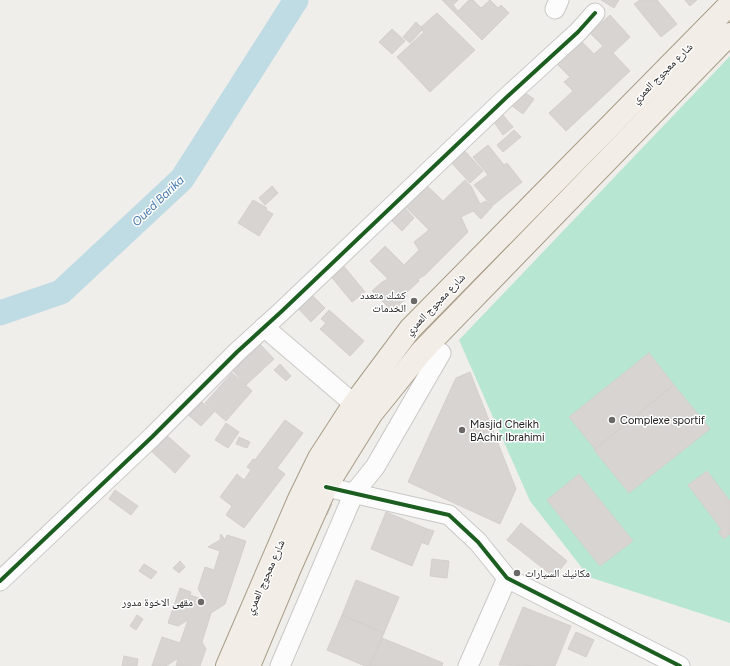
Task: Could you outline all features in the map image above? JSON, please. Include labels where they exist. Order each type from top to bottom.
[{"type":"main road","name":"شارع معجوج العمري","points":[[227,666],[299,499],[319,458],[354,404],[410,329],[730,4]]},
{"type":"main road","name":"شارع معجوج العمري","points":[[249,666],[326,487],[372,414],[422,351],[730,34]]},
{"type":"street","points":[[0,581],[152,437],[237,352],[509,95],[578,32],[595,13]]},
{"type":"street","points":[[264,327],[354,404]]},
{"type":"street","points":[[280,666],[354,493],[375,467],[441,353]]},
{"type":"street","points":[[326,487],[449,515],[478,542],[507,578],[680,666]]},
{"type":"street","points":[[468,666],[507,578]]},
{"type":"green space","name":"Complexe sportif","points":[[730,56],[730,623],[589,577],[530,501],[459,340]]},
{"type":"building","points":[[442,0],[458,0],[453,5],[458,11],[469,0],[473,0],[481,8],[490,0],[498,8],[501,5],[509,13],[482,40]]},
{"type":"building","points":[[601,0],[619,0],[614,8]]},
{"type":"building","points":[[640,0],[657,0],[677,24],[661,37],[634,4]]},
{"type":"building","points":[[685,0],[697,0],[690,6]]},
{"type":"building","points":[[437,13],[475,50],[430,92],[397,57],[424,32],[420,28]]},
{"type":"building","points":[[610,15],[630,37],[613,53],[630,71],[566,131],[549,113],[573,91],[564,82],[570,77],[557,64],[581,41],[594,54],[603,46],[590,33]]},
{"type":"building","points":[[416,22],[423,29],[410,43],[403,37]]},
{"type":"building","points":[[392,29],[405,41],[392,54],[379,42]]},
{"type":"building","points":[[521,90],[534,99],[523,114],[511,105]]},
{"type":"building","points":[[503,115],[513,127],[503,135],[494,122]]},
{"type":"building","points":[[514,130],[521,137],[503,152],[497,145]]},
{"type":"building","points":[[488,145],[504,165],[507,163],[522,182],[492,206],[474,185],[488,175],[473,157]]},
{"type":"building","points":[[463,149],[483,171],[470,183],[450,161]]},
{"type":"building","points":[[465,180],[471,186],[480,204],[486,201],[492,207],[481,219],[473,211],[461,217],[468,232],[425,275],[418,279],[419,281],[405,294],[407,297],[393,312],[372,291],[388,279],[370,261],[385,246],[404,265],[419,250],[414,242],[429,230],[404,205],[425,184],[443,201]]},
{"type":"building","points":[[272,186],[278,193],[265,205],[259,198]]},
{"type":"building","points":[[253,200],[267,208],[266,210],[273,214],[259,236],[238,223]]},
{"type":"building","points":[[405,208],[414,218],[402,231],[392,221]]},
{"type":"building","points":[[342,264],[365,292],[352,302],[329,274]]},
{"type":"building","points":[[309,292],[325,308],[311,322],[296,306]]},
{"type":"building","points":[[329,310],[364,341],[350,356],[320,329],[326,323],[321,319]]},
{"type":"building","points":[[258,342],[274,359],[246,385],[230,368]]},
{"type":"building","points":[[649,353],[674,385],[595,449],[569,417]]},
{"type":"building","points":[[280,364],[291,376],[286,381],[274,370]]},
{"type":"building","name":"Masjid Cheikh BAchir Ibrahimi","points":[[470,372],[516,489],[500,524],[408,482],[456,378]]},
{"type":"building","points":[[232,373],[252,391],[226,421],[205,403]]},
{"type":"building","points":[[674,385],[710,429],[629,493],[594,450]]},
{"type":"building","points":[[198,399],[214,412],[201,426],[186,413]]},
{"type":"building","points":[[285,420],[303,433],[277,468],[285,474],[244,528],[226,515],[232,506],[220,497],[237,474],[244,480],[251,470],[247,467],[253,459],[255,460]]},
{"type":"building","points":[[226,423],[239,432],[228,448],[215,440]]},
{"type":"building","points":[[163,432],[190,456],[175,473],[148,448]]},
{"type":"building","points":[[239,437],[250,442],[247,448],[236,444]]},
{"type":"building","points":[[707,471],[730,501],[730,534],[724,539],[718,532],[722,530],[688,485]]},
{"type":"building","points":[[579,474],[633,541],[600,566],[547,500]]},
{"type":"building","points":[[115,490],[138,506],[131,515],[109,499]]},
{"type":"building","points":[[325,501],[332,504],[327,515],[319,512]]},
{"type":"building","points":[[386,512],[427,529],[412,566],[371,549]]},
{"type":"building","points":[[521,523],[567,561],[554,577],[507,540]]},
{"type":"building","points":[[427,529],[434,531],[428,545],[421,542]]},
{"type":"building","name":"مقهى الاخوة مدور","points":[[221,534],[225,540],[227,535],[246,541],[225,604],[211,613],[202,642],[206,649],[200,666],[176,666],[178,658],[166,666],[152,666],[162,637],[180,643],[188,620],[178,626],[168,623],[180,588],[191,592],[190,595],[205,600],[198,589],[205,567],[214,570],[220,551],[208,547],[220,540]]},
{"type":"building","points":[[432,559],[449,561],[447,578],[430,576]]},
{"type":"building","points":[[180,561],[185,567],[179,573],[173,568]]},
{"type":"building","points":[[144,564],[157,572],[151,579],[139,571]]},
{"type":"building","points":[[356,580],[399,597],[384,633],[342,615]]},
{"type":"building","points":[[523,607],[571,626],[555,666],[499,665]]},
{"type":"building","points":[[137,615],[143,619],[136,630],[130,626]]},
{"type":"building","points":[[342,615],[384,633],[370,666],[365,666],[327,650]]},
{"type":"building","points":[[576,632],[594,640],[586,657],[568,649]]},
{"type":"building","points":[[382,638],[443,663],[442,666],[370,666]]},
{"type":"building","points":[[124,656],[138,659],[137,666],[122,666]]},
{"type":"waterway","name":"Oued Barika","points":[[0,313],[61,292],[182,179],[296,0]]},
{"type":"cycle path","points":[[0,581],[152,437],[237,352],[509,95],[578,32],[595,13]]},
{"type":"cycle path","points":[[326,487],[449,515],[478,542],[507,578],[680,666]]},
{"type":"place","name":"كشك متعدد الخدمات","points":[[414,301]]},
{"type":"place","name":"Complexe sportif","points":[[612,420]]},
{"type":"place","name":"Masjid Cheikh BAchir Ibrahimi","points":[[462,430]]},
{"type":"place","name":"مكانيك السيارات","points":[[517,573]]},
{"type":"place","name":"مقهى الاخوة مدور","points":[[201,602]]}]
